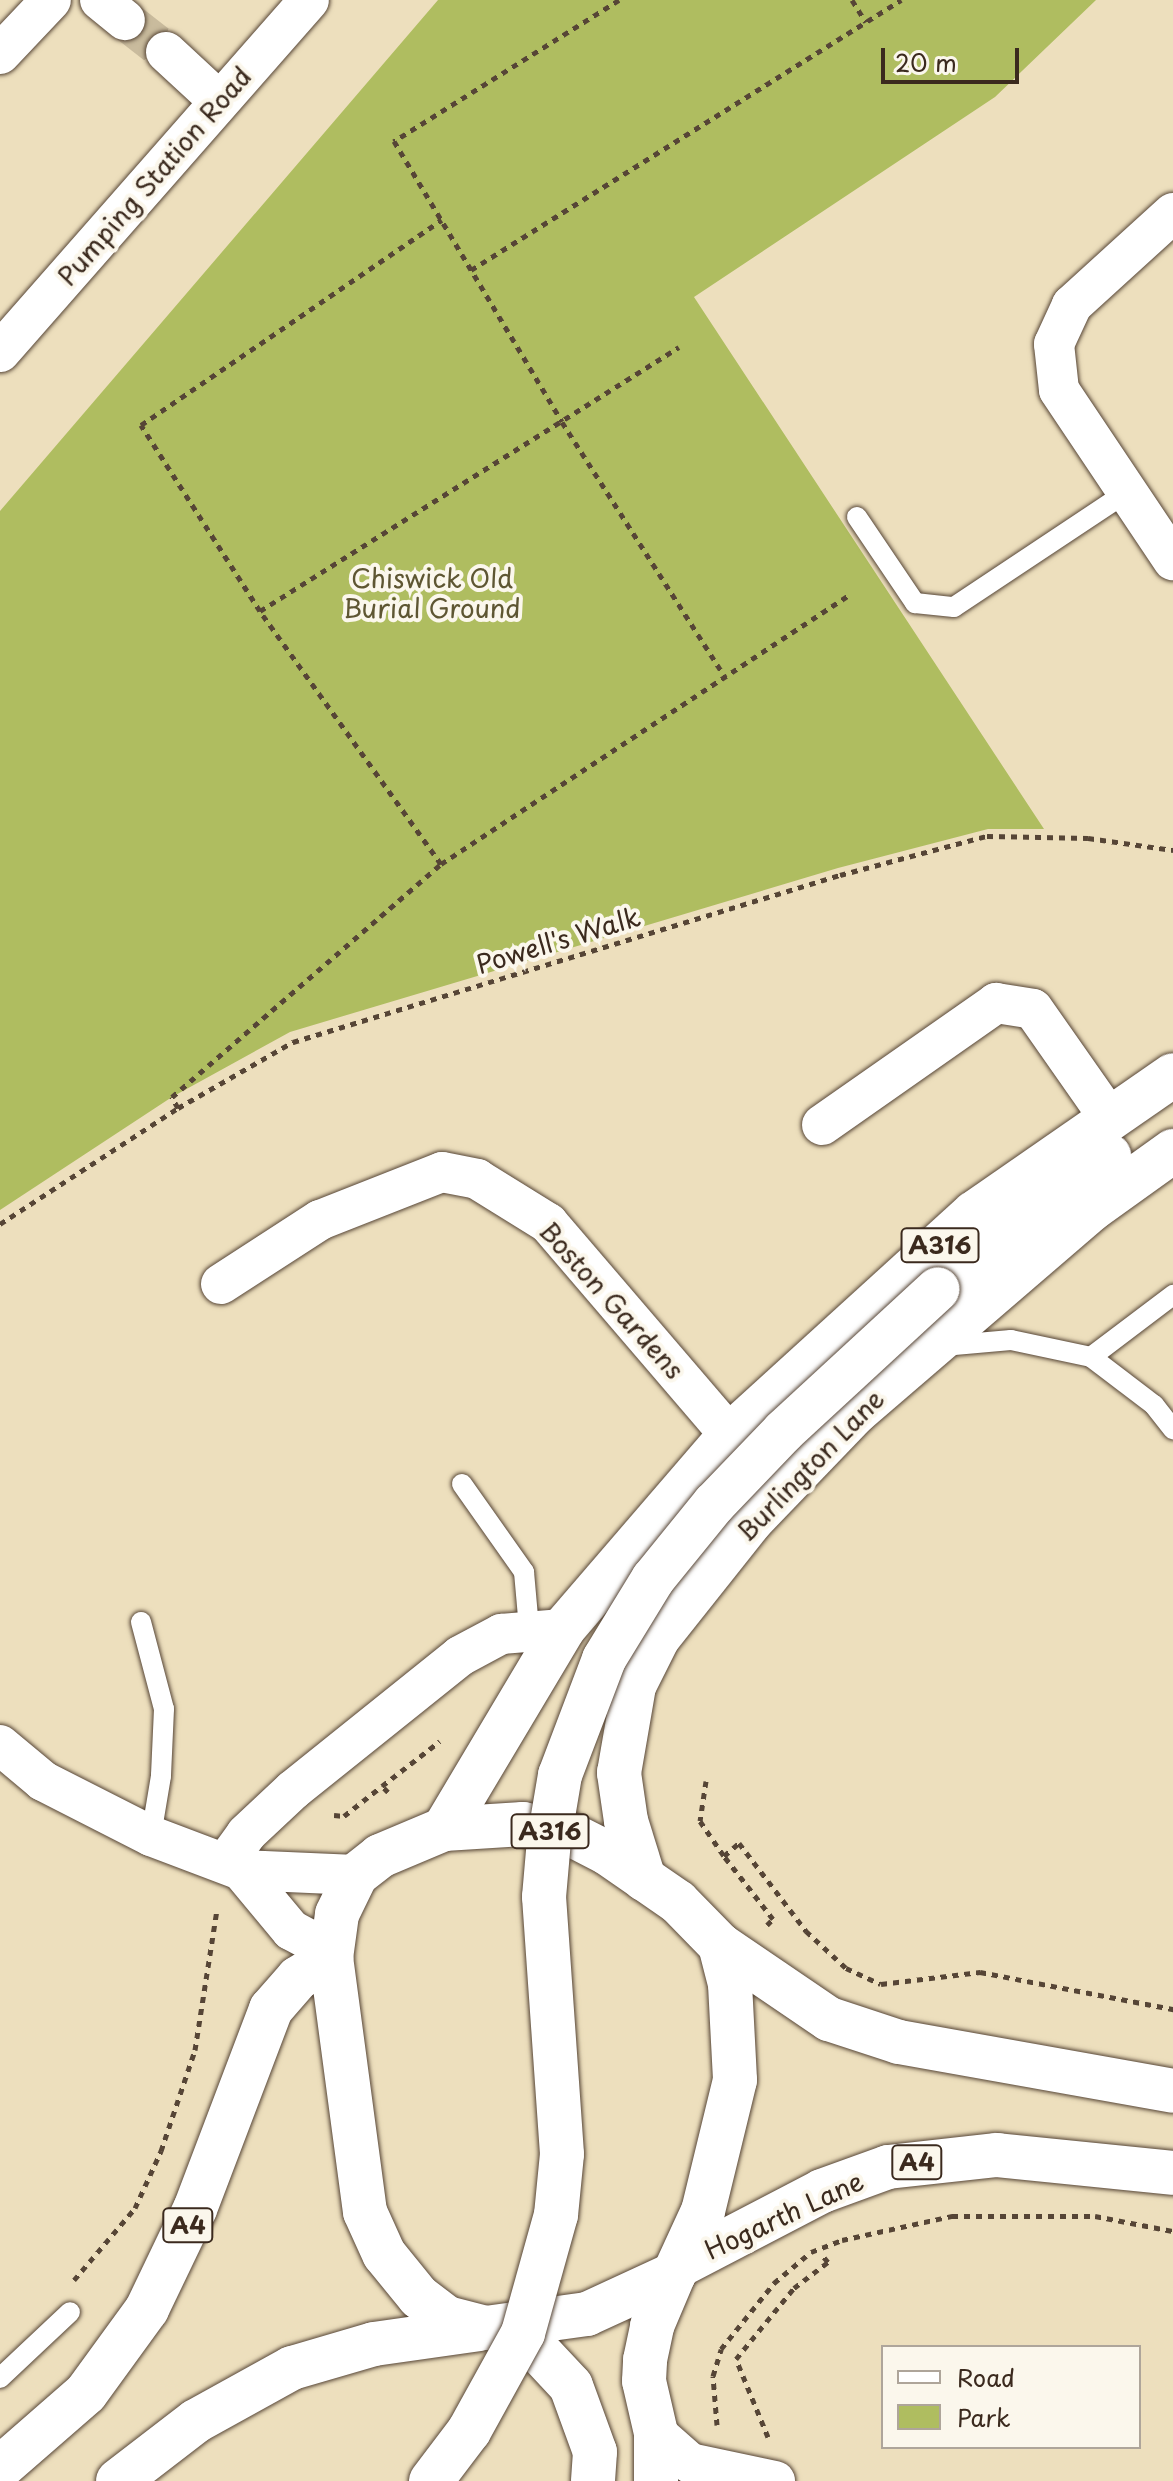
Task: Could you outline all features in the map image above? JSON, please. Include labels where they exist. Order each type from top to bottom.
[{"type":"main road","name":"A316","points":[[444,1829],[546,1628],[730,1435],[974,1213],[1173,1075]]},
{"type":"main road","name":"A316","points":[[431,2481],[469,2431],[523,2333],[556,2215],[562,2154],[544,1897],[549,1840],[560,1775],[604,1659],[653,1579],[714,1504],[784,1431],[938,1289],[1078,1177],[1173,1111]]},
{"type":"main road","name":"Burlington Lane","points":[[644,1879],[626,1821],[619,1773],[634,1686],[658,1638],[751,1521],[856,1412],[1092,1209],[1173,1151]]},
{"type":"main road","points":[[593,2481],[595,2452],[571,2386],[500,2327],[447,2318],[419,2297],[384,2254],[365,2212],[331,1955],[337,1914],[356,1875],[380,1856],[444,1829],[523,1824],[574,1836],[678,1902],[720,1945],[777,1987],[843,2024],[899,2042],[1173,2091]]},
{"type":"main road","points":[[656,2481],[656,2433],[644,2381],[645,2360],[652,2326],[678,2269],[716,2168],[735,2080],[730,1984],[720,1945]]},
{"type":"main road","name":"A4","points":[[0,2468],[86,2393],[147,2309],[195,2209],[271,2009],[298,1978],[331,1955]]},
{"type":"main road","name":"Hogarth Lane","points":[[118,2481],[208,2413],[292,2368],[374,2344],[587,2314],[822,2191],[888,2167],[997,2155],[1173,2173]]},
{"type":"street","points":[[0,54],[51,0]]},
{"type":"street","name":"Pumping Station Road","points":[[0,352],[309,0]]},
{"type":"street","points":[[166,52],[219,101]]},
{"type":"street","points":[[1173,213],[1072,305],[1054,344],[1059,390],[1173,560]]},
{"type":"street","points":[[822,1125],[996,1003],[1033,1009],[1110,1119]]},
{"type":"street","name":"Boston Gardens","points":[[221,1284],[320,1220],[442,1172],[477,1179],[548,1223],[730,1435]]},
{"type":"street","points":[[234,1866],[246,1834],[293,1790],[460,1656],[501,1634],[546,1628]]},
{"type":"street","points":[[0,1745],[43,1781],[151,1836],[234,1866],[356,1875]]},
{"type":"street","points":[[234,1866],[291,1930],[331,1955]]},
{"type":"street","points":[[656,2433],[690,2463],[775,2481]]},
{"type":"lane","points":[[857,517],[915,603],[954,607],[1127,492]]},
{"type":"lane","points":[[1091,1357],[1173,1295]]},
{"type":"lane","points":[[930,1347],[1011,1340],[1091,1357],[1154,1405],[1173,1429]]},
{"type":"lane","points":[[462,1484],[524,1572],[546,1628]]},
{"type":"lane","points":[[141,1622],[164,1709],[161,1776],[151,1836]]},
{"type":"lane","points":[[0,2378],[70,2312]]},
{"type":"path","points":[[619,0],[394,141],[562,422],[725,677]]},
{"type":"path","points":[[852,0],[866,22]]},
{"type":"path","points":[[471,270],[901,0]]},
{"type":"path","points":[[441,864],[260,611],[141,425],[442,220]]},
{"type":"path","points":[[260,611],[679,347]]},
{"type":"path","points":[[178,1108],[172,1097],[441,864],[849,595]]},
{"type":"path","name":"Powell's Walk","points":[[0,1224],[178,1108],[293,1042],[987,836],[1088,838],[1173,850]]},
{"type":"path","points":[[706,1781],[700,1821],[773,1919],[766,1925]]},
{"type":"path","points":[[344,1816],[382,1786]]},
{"type":"path","points":[[724,1856],[739,1843],[806,1931],[846,1968],[881,1984],[980,1972],[1173,2009]]},
{"type":"path","points":[[72,2282],[135,2208],[181,2101],[234,1866]]},
{"type":"path","name":"Hogarth Lane","points":[[716,2440],[713,2376],[721,2349],[774,2283],[811,2252],[842,2240],[952,2216],[1095,2216],[1173,2231]]},
{"type":"path","points":[[757,2439],[771,2443],[736,2359],[794,2288],[828,2262],[823,2256]]},
{"type":"path","points":[[717,2427],[731,2431]]},
{"type":"green space","name":"Chiswick Old Burial Ground","points":[[438,0],[1096,0],[995,97],[694,297],[1044,829],[988,829],[838,868],[290,1032],[172,1097],[0,1210],[0,511]]},
{"type":"tunnel","points":[[125,20],[166,52]]}]
